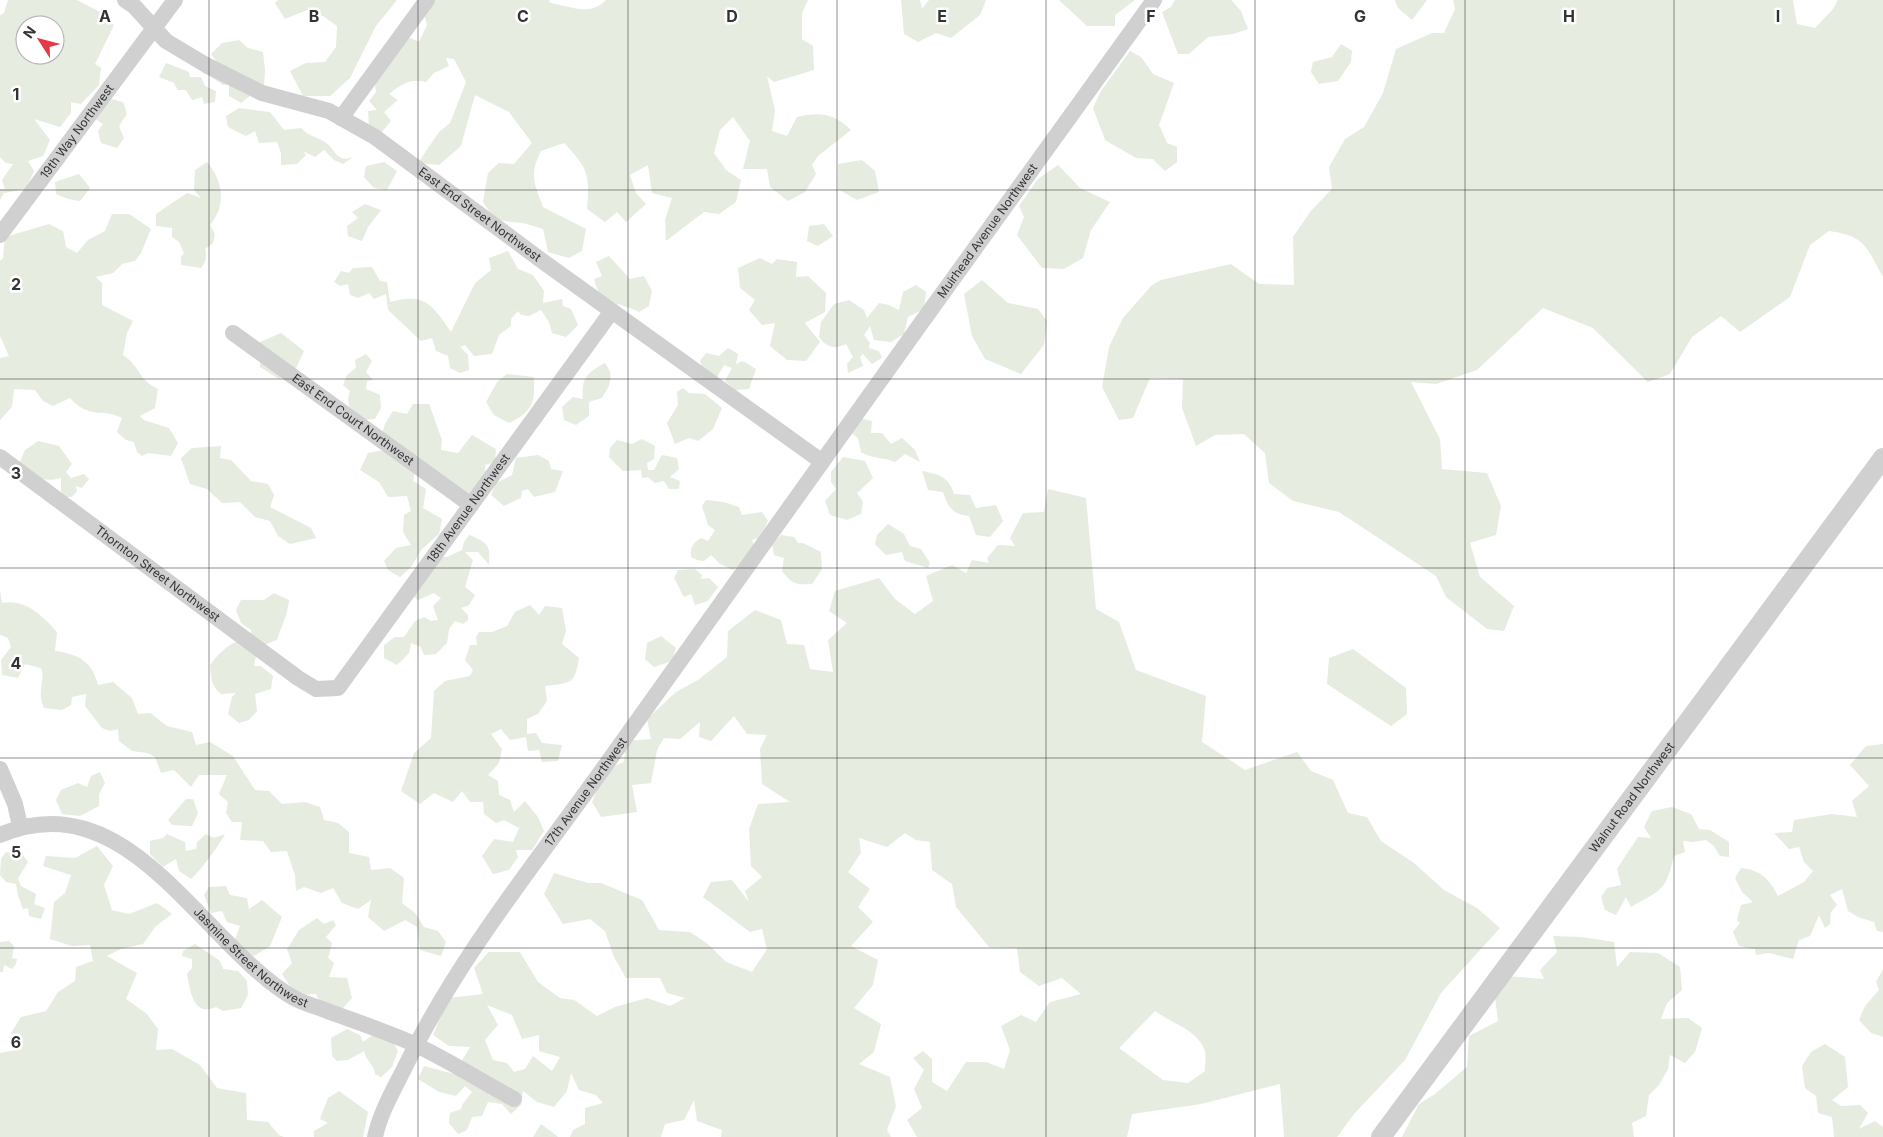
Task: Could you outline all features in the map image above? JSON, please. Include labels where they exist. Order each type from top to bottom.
[{"type":"street","name":"East End Street Northwest","points":[[125,0],[134,6],[166,41],[206,66],[262,93],[329,111],[375,137],[821,461]]},
{"type":"street","name":"19th Way Northwest","points":[[0,235],[176,0]]},
{"type":"street","points":[[341,118],[427,0]]},
{"type":"street","name":"Muirhead Avenue Northwest","points":[[821,461],[1154,0]]},
{"type":"street","name":"18th Avenue Northwest","points":[[316,689],[338,688],[612,311]]},
{"type":"street","name":"East End Court Northwest","points":[[233,333],[471,505]]},
{"type":"street","name":"Thornton Street Northwest","points":[[0,457],[298,678],[316,689]]},
{"type":"street","name":"Walnut Road Northwest","points":[[1381,1137],[1883,458]]},
{"type":"street","name":"17th Avenue Northwest","points":[[375,1137],[393,1091],[416,1045],[459,969],[500,908],[603,769],[821,461]]},
{"type":"street","points":[[0,769],[15,804],[20,826]]},
{"type":"street","name":"Jasmine Street Northwest","points":[[0,834],[20,826],[62,824],[108,836],[143,859],[257,972],[295,999],[416,1045],[514,1099]]},
{"type":"shaded area","points":[[8,0],[77,0],[102,13],[114,25],[95,64],[101,68],[99,85],[81,104],[71,102],[71,113],[60,127],[34,119],[50,140],[43,156],[28,161],[34,171],[26,189],[4,193],[0,200],[0,189],[5,189],[2,180],[13,164],[6,163],[0,157],[0,15],[4,13]]},
{"type":"shaded area","points":[[278,0],[397,0],[376,26],[350,78],[330,96],[303,96],[290,71],[306,63],[325,62],[336,47],[337,26],[323,16],[307,10],[285,19],[275,3]]},
{"type":"shaded area","points":[[420,0],[549,0],[550,3],[587,9],[600,5],[606,0],[808,0],[802,13],[802,39],[813,46],[814,70],[774,82],[767,76],[775,110],[772,131],[787,136],[797,117],[819,114],[838,120],[851,130],[818,156],[812,165],[816,174],[805,192],[788,201],[770,187],[767,169],[743,169],[750,141],[733,117],[720,130],[714,153],[726,170],[741,180],[736,202],[719,214],[704,212],[666,241],[665,220],[672,198],[652,193],[648,165],[630,175],[636,193],[646,204],[626,222],[617,212],[605,222],[587,209],[588,188],[586,173],[578,159],[564,143],[541,151],[535,167],[534,179],[543,207],[586,229],[582,251],[569,258],[548,252],[543,229],[523,223],[495,220],[483,202],[488,173],[499,163],[514,164],[532,143],[509,112],[475,95],[461,146],[439,165],[418,163],[439,132],[450,123],[466,82],[454,59],[446,58],[449,66],[434,73],[426,82],[411,81],[389,94],[398,100],[384,112],[391,121],[382,132],[369,128],[368,111],[377,110],[369,101],[376,92],[374,77],[405,39],[411,38],[419,42],[427,25]]},
{"type":"shaded area","points":[[901,0],[920,0],[922,9],[929,0],[986,0],[980,15],[951,38],[936,33],[918,42],[904,34]]},
{"type":"shaded area","points":[[1059,0],[1135,0],[1115,15],[1115,26],[1087,26]]},
{"type":"shaded area","points":[[1175,0],[1231,0],[1241,11],[1248,29],[1233,34],[1208,37],[1189,54],[1178,54],[1162,12],[1171,7]]},
{"type":"shaded area","points":[[1395,0],[1427,0],[1412,20],[1398,8]]},
{"type":"shaded area","points":[[1453,0],[1793,0],[1797,24],[1815,28],[1833,9],[1838,0],[1883,0],[1883,277],[1864,245],[1851,236],[1829,231],[1810,245],[1790,297],[1740,332],[1721,316],[1692,337],[1670,374],[1648,382],[1593,328],[1543,308],[1477,370],[1436,384],[1411,382],[1440,439],[1442,469],[1487,473],[1501,506],[1496,535],[1470,543],[1480,577],[1514,606],[1504,631],[1487,629],[1446,597],[1436,576],[1339,512],[1293,501],[1269,483],[1265,453],[1244,434],[1215,435],[1196,446],[1182,408],[1183,379],[1150,378],[1133,418],[1119,420],[1102,387],[1109,347],[1123,318],[1152,285],[1161,280],[1231,264],[1259,284],[1294,285],[1293,237],[1310,212],[1332,189],[1329,167],[1345,139],[1364,127],[1383,93],[1396,49],[1432,33],[1444,33],[1455,9]]},
{"type":"shaded area","points":[[239,40],[248,48],[263,52],[265,70],[264,85],[241,103],[229,96],[229,84],[223,85],[210,76],[217,62],[211,54],[222,43]]},
{"type":"shaded area","points":[[1341,44],[1352,51],[1351,62],[1338,81],[1319,84],[1311,72],[1313,62],[1332,57]]},
{"type":"shaded area","points":[[1130,51],[1141,57],[1153,74],[1174,83],[1159,125],[1167,143],[1177,147],[1177,162],[1165,171],[1153,159],[1136,158],[1105,140],[1093,108],[1101,91]]},
{"type":"shaded area","points":[[166,63],[189,72],[190,77],[201,77],[205,86],[216,91],[215,102],[204,104],[202,97],[192,100],[186,90],[178,90],[174,83],[159,77]]},
{"type":"shaded area","points":[[111,99],[123,102],[127,114],[119,126],[124,138],[117,148],[101,143],[98,131],[103,124],[94,118]]},
{"type":"shaded area","points":[[239,108],[270,112],[284,130],[301,128],[310,135],[325,142],[339,157],[347,159],[353,157],[343,164],[334,160],[324,150],[315,157],[303,151],[306,155],[297,164],[281,165],[281,153],[277,142],[259,143],[255,131],[246,136],[228,127],[226,116]]},
{"type":"shaded area","points":[[862,160],[875,171],[879,192],[857,200],[838,189],[838,164]]},
{"type":"shaded area","points":[[207,162],[217,177],[221,193],[219,209],[210,225],[215,234],[213,243],[205,249],[206,259],[201,268],[181,265],[181,257],[184,253],[179,242],[172,237],[172,228],[156,226],[156,214],[187,193],[201,198],[194,190],[195,170]]},
{"type":"shaded area","points":[[384,162],[397,171],[387,190],[374,188],[364,177],[366,166]]},
{"type":"shaded area","points":[[1058,165],[1080,188],[1110,202],[1091,230],[1083,258],[1064,269],[1042,268],[1017,235],[1024,217],[1019,206],[1038,179]]},
{"type":"shaded area","points":[[79,174],[90,188],[80,201],[56,194],[55,182]]},
{"type":"shaded area","points":[[365,204],[381,210],[368,227],[362,241],[348,236],[347,226],[358,218],[352,212]]},
{"type":"shaded area","points":[[112,214],[129,214],[151,229],[141,253],[135,261],[122,264],[113,273],[96,277],[102,283],[102,305],[133,321],[127,333],[123,355],[134,364],[146,381],[158,389],[155,408],[140,416],[144,420],[169,428],[178,443],[171,456],[148,453],[142,456],[137,452],[134,442],[126,440],[117,432],[122,418],[108,413],[91,412],[70,398],[53,406],[43,401],[35,390],[14,389],[12,407],[0,420],[0,358],[9,356],[0,336],[0,261],[3,258],[5,237],[49,224],[63,231],[66,247],[77,253],[88,240],[105,231]]},
{"type":"shaded area","points":[[824,224],[833,236],[818,246],[807,241],[809,226]]},
{"type":"shaded area","points":[[508,251],[518,269],[533,275],[544,291],[543,303],[562,299],[563,306],[571,309],[578,325],[566,337],[552,333],[549,322],[541,310],[529,316],[521,315],[518,311],[511,319],[511,326],[499,335],[492,354],[474,356],[465,345],[460,347],[468,355],[469,370],[460,373],[450,368],[448,356],[436,351],[432,338],[421,341],[388,310],[386,294],[374,299],[369,293],[358,298],[350,295],[348,284],[340,286],[334,282],[341,271],[349,273],[353,268],[372,267],[380,281],[387,282],[390,302],[411,299],[426,303],[433,308],[451,332],[475,283],[491,270],[489,258]]},
{"type":"shaded area","points":[[609,256],[630,279],[644,276],[652,291],[649,306],[639,312],[611,302],[601,294],[594,279],[602,276],[596,262]]},
{"type":"shaded area","points":[[760,258],[772,264],[777,259],[797,262],[796,277],[808,276],[826,293],[825,312],[805,323],[820,342],[806,361],[787,360],[770,346],[775,323],[762,325],[749,310],[755,300],[740,288],[738,268]]},
{"type":"shaded area","points":[[982,280],[1008,303],[1038,309],[1047,321],[1044,345],[1021,374],[985,359],[972,336],[964,294]]},
{"type":"shaded area","points":[[916,285],[926,292],[924,309],[908,317],[904,334],[891,342],[874,340],[870,326],[864,335],[870,343],[869,348],[879,351],[882,358],[872,364],[863,354],[860,357],[863,366],[848,373],[847,364],[853,357],[846,344],[838,347],[831,346],[819,337],[821,322],[834,304],[849,300],[864,310],[867,318],[879,303],[899,310],[903,292]]},
{"type":"shaded area","points":[[281,333],[304,351],[296,368],[279,379],[260,367],[260,342]]},
{"type":"shaded area","points":[[728,348],[738,354],[736,364],[743,361],[756,369],[749,389],[735,390],[725,381],[732,368],[724,365],[717,377],[706,375],[700,361],[706,353],[719,356]]},
{"type":"shaded area","points":[[366,354],[372,361],[366,372],[373,380],[367,381],[366,389],[380,395],[381,408],[375,419],[360,420],[351,413],[348,400],[350,391],[343,385],[347,375],[356,368],[355,360]]},
{"type":"shaded area","points":[[605,363],[611,377],[602,398],[589,402],[589,416],[576,425],[564,420],[562,407],[573,397],[583,399],[583,386],[586,377]]},
{"type":"shaded area","points":[[507,374],[534,377],[534,393],[531,405],[517,419],[509,423],[494,415],[486,402],[497,382]]},
{"type":"shaded area","points":[[683,388],[689,393],[705,394],[722,408],[713,429],[698,441],[689,438],[675,444],[667,423],[678,405],[677,392]]},
{"type":"shaded area","points":[[413,404],[429,404],[442,440],[441,450],[458,453],[472,435],[496,449],[495,462],[485,465],[486,478],[470,496],[442,494],[434,483],[415,471],[413,481],[426,489],[423,508],[442,519],[439,534],[422,549],[411,567],[400,577],[388,570],[384,561],[396,548],[411,545],[403,532],[404,515],[411,511],[407,496],[388,497],[379,482],[360,470],[368,453],[389,449],[381,438],[385,424],[393,411],[407,414]]},
{"type":"shaded area","points":[[859,418],[872,421],[871,433],[882,433],[891,444],[902,438],[915,450],[920,462],[905,454],[895,462],[869,456],[861,452],[858,438],[849,431]]},
{"type":"shaded area","points":[[642,439],[655,446],[654,459],[647,463],[648,470],[654,470],[662,455],[677,458],[679,469],[670,477],[680,481],[679,489],[669,489],[664,481],[655,483],[648,477],[642,478],[641,470],[623,471],[609,457],[610,448],[617,440],[632,444]]},
{"type":"shaded area","points":[[38,441],[59,446],[72,464],[66,472],[71,478],[84,474],[89,479],[82,488],[76,486],[77,491],[72,497],[65,497],[61,491],[61,478],[49,480],[38,478],[19,464],[25,450]]},
{"type":"shaded area","points":[[221,446],[220,458],[231,460],[251,481],[268,484],[274,495],[270,507],[311,528],[316,538],[290,544],[278,536],[270,521],[255,517],[240,502],[222,503],[207,489],[190,484],[181,458],[192,448]]},
{"type":"shaded area","points":[[538,455],[549,461],[551,469],[563,471],[555,492],[534,497],[528,489],[522,491],[521,498],[504,506],[491,495],[496,483],[512,475],[516,458]]},
{"type":"shaded area","points":[[843,457],[865,461],[873,478],[857,493],[863,502],[861,514],[847,520],[830,515],[825,501],[836,489],[831,482],[831,472]]},
{"type":"shaded area","points":[[922,471],[943,477],[952,488],[954,494],[970,495],[976,508],[996,505],[1003,521],[990,537],[976,535],[969,516],[958,514],[951,509],[943,492],[928,490]]},
{"type":"shaded area","points":[[1048,489],[1086,498],[1096,609],[1119,622],[1136,670],[1206,696],[1202,742],[1245,770],[1297,752],[1311,771],[1333,780],[1348,813],[1367,817],[1381,841],[1414,863],[1444,890],[1477,908],[1500,928],[1441,993],[1405,1060],[1354,1114],[1337,1137],[1284,1137],[1280,1084],[1201,1104],[1132,1114],[1127,1137],[917,1137],[907,1120],[922,1108],[914,1089],[924,1070],[913,1058],[923,1051],[932,1059],[932,1082],[947,1091],[966,1062],[986,1062],[1004,1069],[1010,1050],[1001,1026],[1021,1015],[1036,1022],[1050,1002],[1081,994],[1062,978],[1039,986],[1020,972],[1017,948],[989,947],[956,907],[952,884],[932,870],[930,842],[916,840],[905,833],[887,847],[859,838],[861,853],[848,872],[870,889],[858,907],[873,922],[851,946],[878,960],[873,985],[854,1008],[881,1024],[874,1052],[859,1064],[890,1077],[896,1106],[887,1130],[891,1137],[721,1137],[722,1130],[697,1121],[694,1100],[684,1120],[665,1124],[661,1137],[570,1137],[573,1130],[585,1124],[585,1108],[603,1103],[596,1095],[579,1090],[571,1073],[567,1091],[554,1107],[537,1102],[523,1091],[521,1105],[511,1114],[502,1104],[488,1102],[482,1116],[472,1117],[467,1130],[458,1134],[449,1123],[450,1113],[461,1109],[472,1092],[465,1086],[456,1096],[439,1092],[418,1079],[424,1066],[454,1074],[470,1047],[449,1046],[433,1035],[448,998],[483,994],[474,968],[489,952],[520,952],[538,982],[560,998],[574,1000],[597,1016],[615,1007],[647,998],[670,1006],[685,998],[667,993],[660,978],[626,978],[614,957],[605,931],[590,919],[563,924],[544,894],[554,873],[588,883],[601,883],[642,900],[659,930],[690,932],[708,944],[726,962],[752,972],[767,949],[762,929],[750,932],[703,897],[711,882],[732,880],[749,902],[745,891],[762,877],[751,866],[749,829],[758,804],[790,802],[762,784],[760,749],[767,735],[747,734],[734,716],[711,741],[699,737],[700,722],[680,739],[664,738],[657,750],[651,783],[632,785],[637,812],[601,817],[592,802],[606,770],[624,762],[626,741],[651,739],[647,719],[676,692],[698,680],[727,657],[728,631],[755,610],[781,620],[787,644],[804,645],[810,669],[833,672],[828,640],[847,623],[829,611],[835,591],[879,578],[895,599],[915,614],[933,601],[926,576],[952,565],[966,573],[972,560],[989,563],[987,558],[998,545],[1015,546],[1010,538],[1023,513],[1044,512]],"holes":[[[487,1005],[512,1015],[522,1039],[539,1035],[539,1051],[560,1057],[552,1071],[533,1056],[525,1069],[514,1072],[507,1063],[493,1060],[485,1040],[498,1025]],[[1155,1011],[1190,1032],[1205,1051],[1205,1071],[1188,1083],[1163,1080],[1119,1048]]]},
{"type":"shaded area","points":[[706,500],[724,502],[739,507],[742,515],[762,512],[768,521],[759,538],[752,540],[754,545],[748,560],[733,570],[720,564],[711,555],[704,561],[691,557],[694,543],[702,538],[708,541],[715,530],[708,525],[702,506]]},
{"type":"shaded area","points":[[888,524],[904,534],[910,546],[921,549],[930,563],[928,568],[905,561],[902,552],[886,555],[875,544],[877,535]]},
{"type":"shaded area","points":[[469,535],[487,545],[489,565],[478,552],[465,552],[473,560],[465,587],[475,595],[469,605],[461,608],[468,615],[468,620],[463,624],[455,621],[449,629],[447,643],[436,654],[424,655],[421,647],[411,643],[409,653],[397,665],[384,658],[384,645],[395,637],[404,637],[415,621],[424,617],[431,621],[438,620],[433,606],[441,598],[434,593],[418,600],[411,594],[428,556],[447,557],[462,550],[464,542]]},
{"type":"shaded area","points":[[781,535],[794,537],[798,543],[803,543],[821,552],[822,569],[812,584],[795,583],[782,571],[784,558],[774,555],[772,545]]},
{"type":"shaded area","points":[[695,569],[702,575],[701,579],[709,578],[718,587],[708,601],[695,605],[691,594],[684,597],[674,578],[678,570]]},
{"type":"shaded area","points":[[0,590],[2,603],[18,603],[40,614],[57,632],[55,651],[71,654],[83,660],[92,670],[98,685],[113,682],[132,698],[138,714],[150,713],[167,726],[192,732],[196,745],[210,742],[233,756],[255,790],[269,791],[282,804],[305,802],[320,807],[324,820],[338,823],[349,832],[349,853],[369,857],[371,870],[390,868],[404,878],[402,903],[415,913],[424,927],[438,931],[446,942],[441,956],[420,950],[417,927],[405,920],[384,931],[368,917],[371,900],[358,909],[342,903],[333,888],[321,893],[304,887],[296,891],[295,875],[287,851],[271,852],[263,841],[240,840],[242,822],[232,822],[226,813],[228,802],[219,794],[227,775],[199,775],[191,787],[174,770],[161,773],[155,757],[147,753],[132,751],[119,741],[118,729],[110,731],[102,728],[85,706],[86,694],[72,697],[71,705],[62,710],[44,708],[41,697],[41,668],[25,664],[18,678],[2,675],[1,660],[11,647],[8,638],[0,635]]},
{"type":"shaded area","points":[[274,593],[289,600],[287,611],[277,640],[263,646],[254,666],[261,666],[273,676],[271,689],[255,694],[257,711],[249,720],[239,723],[228,714],[232,697],[236,693],[221,694],[215,688],[210,665],[228,646],[251,637],[251,630],[241,623],[236,610],[241,600],[264,600]]},
{"type":"shaded area","points":[[530,605],[539,615],[545,606],[562,608],[566,631],[562,644],[579,658],[573,678],[566,683],[545,686],[547,701],[538,714],[527,719],[527,734],[536,733],[542,743],[562,745],[558,761],[542,762],[539,750],[528,751],[526,737],[510,740],[501,729],[491,734],[502,749],[499,763],[488,775],[498,781],[499,795],[510,800],[514,812],[525,801],[538,817],[544,831],[532,850],[516,850],[518,857],[509,870],[493,874],[482,856],[494,839],[513,842],[519,828],[504,820],[496,823],[484,814],[483,802],[470,802],[462,791],[453,802],[434,793],[420,804],[401,791],[414,753],[431,738],[434,691],[445,681],[470,676],[473,670],[465,660],[470,645],[477,645],[476,637],[479,632],[492,632],[507,626],[515,612]]},
{"type":"shaded area","points":[[661,636],[676,648],[672,661],[654,667],[645,659],[647,643]]},
{"type":"shaded area","points":[[1353,649],[1406,688],[1407,714],[1391,726],[1327,684],[1329,658]]},
{"type":"shaded area","points":[[1883,744],[1883,932],[1877,931],[1874,922],[1858,917],[1848,911],[1842,889],[1830,895],[1837,905],[1831,912],[1830,924],[1825,928],[1819,915],[1810,936],[1799,940],[1793,959],[1769,953],[1756,955],[1755,949],[1739,946],[1733,932],[1740,923],[1737,920],[1741,905],[1753,902],[1742,892],[1735,878],[1741,868],[1764,876],[1778,896],[1804,882],[1813,871],[1804,862],[1799,847],[1789,849],[1774,833],[1792,832],[1794,820],[1832,814],[1857,817],[1852,801],[1869,786],[1850,765],[1866,746]]},
{"type":"shaded area","points":[[100,772],[105,783],[99,794],[99,806],[80,816],[62,814],[56,800],[61,790],[78,783],[87,787],[91,776]]},
{"type":"shaded area","points":[[186,799],[193,799],[198,813],[192,826],[172,825],[168,820]]},
{"type":"shaded area","points":[[1672,807],[1691,814],[1699,829],[1710,830],[1729,842],[1729,857],[1720,856],[1714,846],[1706,840],[1683,841],[1685,852],[1674,856],[1668,877],[1661,888],[1631,907],[1626,897],[1616,915],[1605,910],[1601,897],[1607,888],[1621,885],[1617,869],[1638,837],[1651,838],[1644,827],[1652,811]]},
{"type":"shaded area","points":[[167,834],[185,842],[186,851],[196,849],[197,842],[206,834],[214,838],[225,834],[200,870],[191,879],[179,871],[176,859],[163,867],[150,854],[150,841],[163,838]]},
{"type":"shaded area","points":[[97,846],[113,866],[104,885],[112,910],[129,914],[157,903],[172,914],[156,926],[143,944],[121,949],[107,956],[137,973],[126,999],[147,1014],[158,1029],[156,1050],[172,1049],[200,1065],[217,1088],[246,1093],[247,1120],[268,1122],[279,1135],[284,1137],[0,1137],[0,1053],[22,1049],[11,1033],[21,1017],[46,1011],[58,992],[75,981],[76,967],[93,961],[90,945],[72,946],[50,939],[54,902],[65,893],[71,875],[43,866],[46,856],[75,858]]},
{"type":"shaded area","points":[[6,852],[22,854],[28,862],[18,878],[21,886],[36,894],[34,904],[45,908],[41,919],[29,916],[28,908],[23,909],[16,884],[6,882],[0,875],[1,859]]},
{"type":"shaded area","points":[[226,886],[230,895],[247,898],[249,909],[262,900],[282,917],[270,946],[254,956],[233,945],[240,926],[227,922],[222,911],[211,913],[204,895],[209,887]]},
{"type":"shaded area","points":[[317,918],[324,924],[333,920],[336,925],[326,937],[332,943],[328,958],[334,963],[329,977],[347,978],[352,998],[343,1008],[325,1013],[316,994],[296,995],[282,974],[292,963],[287,949],[299,930]]},
{"type":"shaded area","points":[[1553,936],[1582,937],[1614,942],[1617,967],[1630,952],[1658,953],[1680,967],[1682,990],[1667,1003],[1661,1019],[1688,1018],[1702,1028],[1695,1052],[1685,1063],[1670,1055],[1668,1069],[1659,1085],[1649,1095],[1646,1116],[1632,1123],[1634,1137],[1402,1137],[1419,1104],[1435,1094],[1467,1067],[1469,1036],[1498,1021],[1495,997],[1506,976],[1544,979],[1540,970],[1557,952]]},
{"type":"shaded area","points":[[9,941],[14,946],[12,958],[17,959],[16,964],[12,969],[4,965],[3,972],[0,972],[0,942]]},
{"type":"shaded area","points":[[195,944],[220,961],[223,969],[238,971],[247,981],[248,995],[241,1008],[223,1011],[216,1007],[202,1009],[194,1000],[187,974],[192,968],[192,959],[182,956],[183,951]]},
{"type":"shaded area","points":[[1883,969],[1883,1037],[1871,1033],[1859,1020],[1865,1006],[1879,990],[1876,982]]},
{"type":"shaded area","points":[[347,1029],[360,1035],[363,1042],[374,1034],[392,1040],[398,1051],[392,1067],[381,1077],[375,1074],[364,1051],[348,1060],[337,1061],[332,1056],[331,1038]]},
{"type":"shaded area","points":[[1825,1044],[1845,1057],[1848,1087],[1832,1100],[1841,1106],[1860,1105],[1868,1113],[1859,1129],[1875,1121],[1883,1127],[1883,1137],[1834,1137],[1832,1117],[1818,1113],[1816,1096],[1805,1088],[1802,1066],[1811,1052]]},
{"type":"shaded area","points":[[339,1091],[368,1112],[363,1137],[314,1137],[314,1131],[328,1123],[320,1119],[328,1098]]},
{"type":"shaded area","points":[[541,1124],[556,1135],[558,1137],[533,1137]]}]
